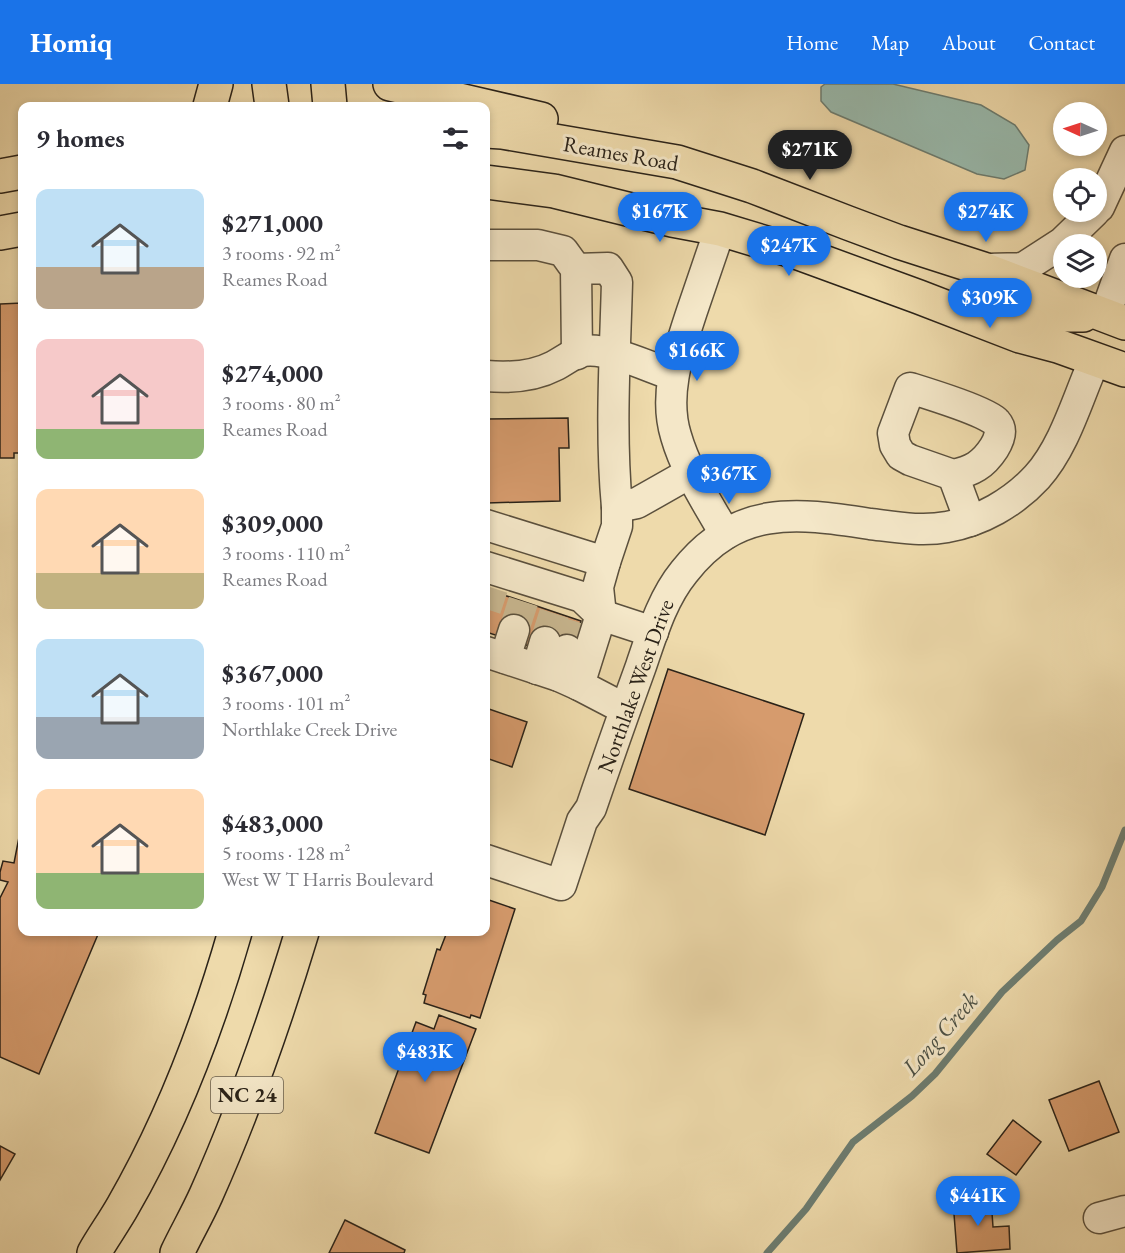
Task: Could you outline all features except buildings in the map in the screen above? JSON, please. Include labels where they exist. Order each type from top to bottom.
[{"type":"main road","points":[[211,102],[216,84]]},
{"type":"main road","points":[[269,84],[271,102]]},
{"type":"main road","points":[[328,84],[330,102]]},
{"type":"main road","points":[[390,84],[470,102]]},
{"type":"main road","points":[[490,107],[594,130],[677,162]]},
{"type":"main road","name":"Reames Road","points":[[490,131],[677,162],[752,186],[879,234],[984,269],[1115,319]]},
{"type":"main road","points":[[0,176],[18,173]]},
{"type":"main road","points":[[490,183],[554,191],[672,220],[720,229],[796,252],[1020,336],[1110,359],[1125,370]]},
{"type":"main road","points":[[0,233],[18,230]]},
{"type":"main road","points":[[873,280],[903,275],[1028,315],[1115,319]]},
{"type":"main road","name":"NC 24","points":[[94,1253],[156,1144],[208,1016],[234,936]]},
{"type":"main road","name":"NC 24","points":[[177,1253],[206,1196],[249,1091],[301,936]]},
{"type":"street","points":[[1107,190],[1125,152]]},
{"type":"street","points":[[984,269],[1023,268],[1062,243],[1083,222]]},
{"type":"street","points":[[720,229],[673,375],[672,401],[675,433],[683,458],[725,534]]},
{"type":"street","points":[[490,245],[538,245],[563,251],[576,269],[577,354]]},
{"type":"street","points":[[1115,319],[1125,259]]},
{"type":"street","points":[[557,664],[575,606],[598,587],[617,526],[613,393],[617,282],[608,268],[576,269]]},
{"type":"street","points":[[490,376],[535,373],[582,351],[615,354],[673,375]]},
{"type":"street","name":"Northlake West Drive","points":[[490,861],[561,885],[582,821],[591,808],[653,632],[672,587],[698,555],[714,540],[747,524],[782,516],[809,516],[920,529],[946,528],[1001,508],[1018,495],[1048,462],[1110,359]]},
{"type":"street","points":[[910,388],[983,413],[995,420],[1000,428],[1000,436],[995,447],[978,466],[968,472],[953,475],[910,460],[901,455],[895,445],[893,433],[910,388]]},
{"type":"street","points":[[617,507],[637,503],[690,473]]},
{"type":"street","points":[[953,475],[970,521]]},
{"type":"street","points":[[490,526],[605,562]]},
{"type":"street","points":[[492,575],[653,632]]},
{"type":"street","points":[[501,647],[557,664],[625,710]]},
{"type":"shaded area","points":[[825,84],[893,84],[981,105],[1015,125],[1029,145],[1025,170],[1004,179],[977,174],[831,112],[821,101],[821,87]]},
{"type":"waterway","name":"Long Creek","points":[[767,1253],[806,1209],[853,1142],[912,1096],[935,1074],[1002,992],[1057,940],[1081,921],[1102,887],[1125,830]]},
{"type":"tunnel","points":[[490,597],[493,588]]},
{"type":"tunnel","points":[[514,630],[524,599]]},
{"type":"tunnel","points":[[545,642],[556,608]]},
{"type":"tunnel","points":[[567,650],[577,617]]}]
